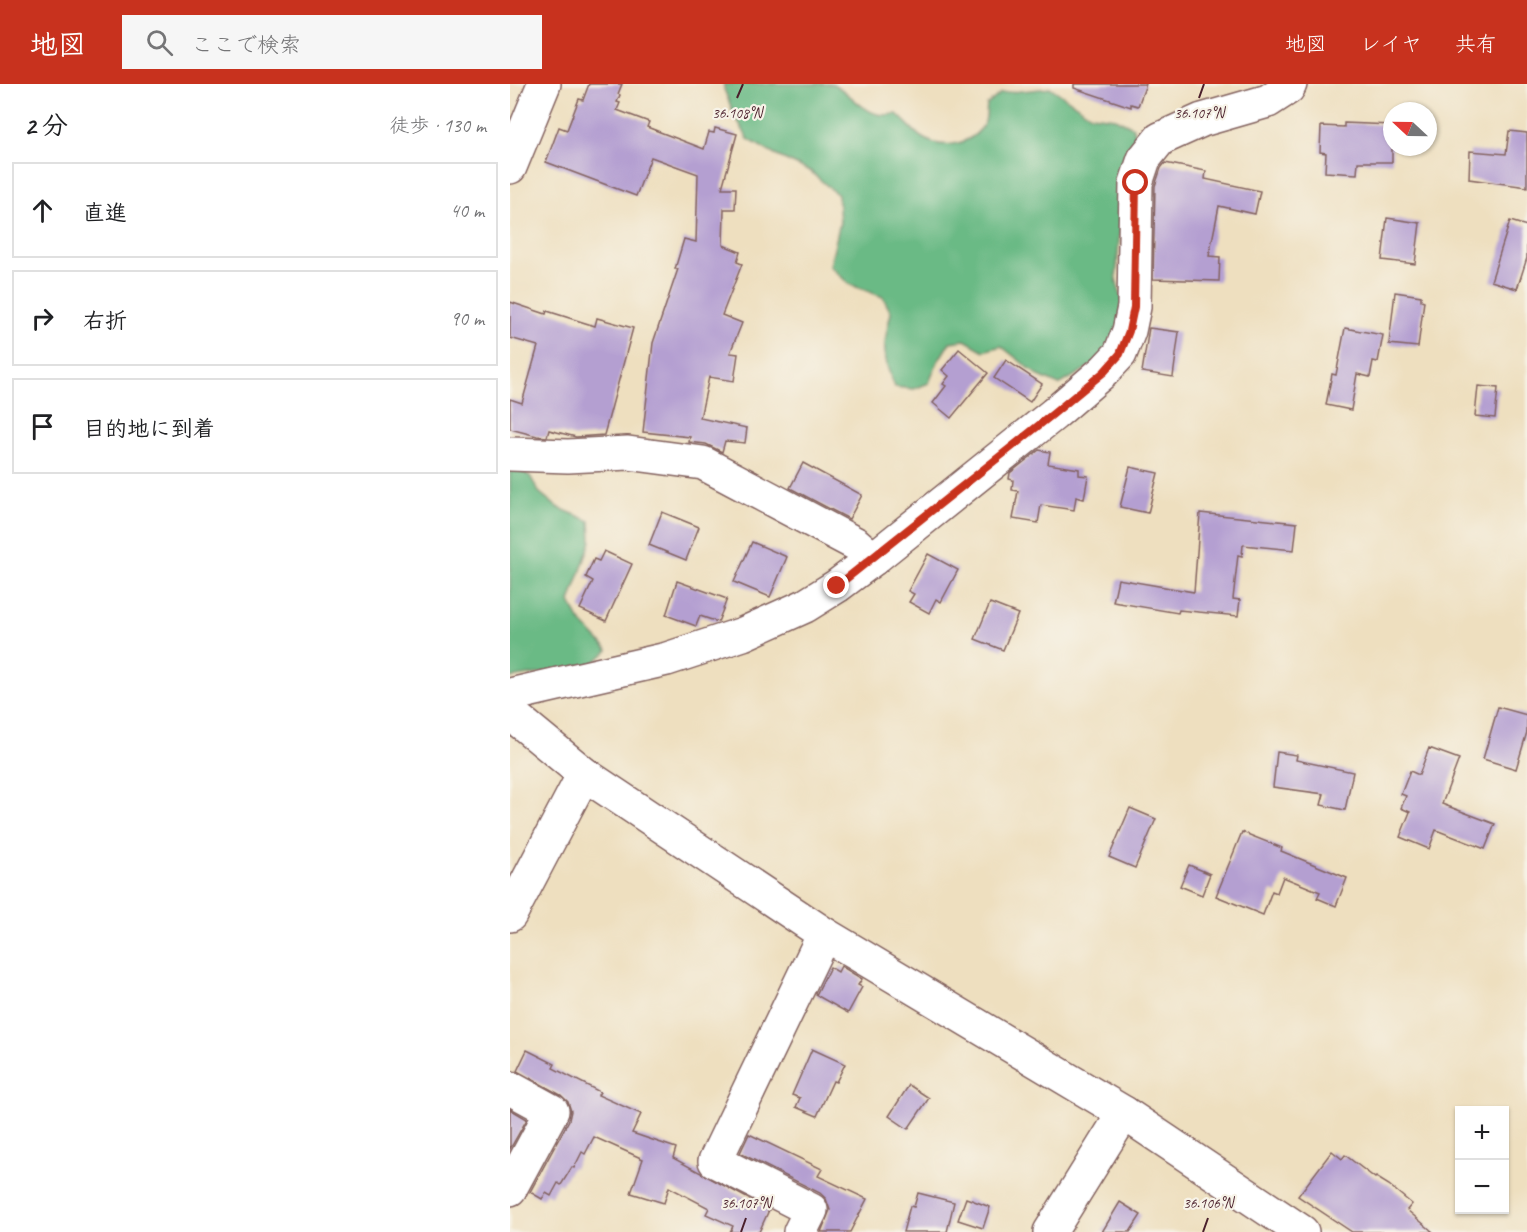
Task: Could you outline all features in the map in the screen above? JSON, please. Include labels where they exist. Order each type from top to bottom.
[{"type":"main road","points":[[510,167],[544,84]]},
{"type":"main road","points":[[510,695],[668,658],[743,634],[805,606],[873,559],[1104,372],[1120,354],[1129,331],[1134,307],[1136,183],[1144,159],[1160,139],[1202,120],[1268,101],[1288,88],[1290,84]]},
{"type":"main road","points":[[510,454],[568,456],[628,453],[703,463],[856,544],[873,559]]},
{"type":"main road","points":[[510,713],[584,774],[824,934],[1124,1113],[1302,1232]]},
{"type":"main road","points":[[510,915],[584,774]]},
{"type":"main road","points":[[800,1232],[811,1210],[715,1161],[824,934]]},
{"type":"main road","points":[[510,1088],[552,1111],[510,1189]]},
{"type":"main road","points":[[1050,1232],[1124,1113]]},
{"type":"green space","points":[[724,84],[833,84],[871,112],[882,115],[897,114],[921,137],[937,144],[955,144],[971,137],[984,124],[987,105],[1001,93],[1051,88],[1091,115],[1115,118],[1133,127],[1137,144],[1120,227],[1116,280],[1135,340],[1059,385],[1039,376],[1001,346],[984,351],[965,340],[950,342],[937,363],[929,383],[914,389],[895,387],[885,358],[886,334],[891,313],[883,297],[849,284],[830,266],[840,222],[838,195],[810,171],[775,155],[748,139],[733,112]]},
{"type":"green space","points":[[510,465],[530,476],[539,492],[557,507],[590,521],[591,541],[570,602],[579,620],[608,650],[594,663],[510,678]]},
{"type":"building","points":[[589,84],[622,84],[618,94],[620,95],[617,102],[620,103],[617,110],[649,122],[647,127],[704,149],[709,132],[714,133],[715,128],[737,134],[722,188],[736,188],[735,209],[724,209],[723,245],[740,252],[737,262],[742,264],[722,315],[742,323],[730,353],[738,354],[734,381],[709,377],[700,418],[747,428],[745,443],[725,441],[722,452],[706,444],[689,442],[690,437],[643,432],[653,343],[678,269],[675,269],[684,239],[696,242],[698,174],[651,157],[636,196],[546,162],[559,127],[567,130],[579,99],[583,100]]},
{"type":"building","points":[[1074,84],[1146,84],[1138,106],[1131,104],[1131,107],[1074,88]]},
{"type":"building","points":[[1344,123],[1383,125],[1383,156],[1392,156],[1392,162],[1358,162],[1357,174],[1325,172],[1326,153],[1320,152],[1321,126],[1344,127]]},
{"type":"building","points":[[1509,131],[1527,133],[1527,187],[1469,179],[1470,151],[1506,154]]},
{"type":"building","points":[[1165,163],[1206,171],[1205,179],[1260,191],[1255,214],[1219,206],[1209,256],[1220,257],[1219,281],[1153,279],[1155,186]]},
{"type":"building","points":[[1387,218],[1420,223],[1415,264],[1382,260]]},
{"type":"building","points":[[1510,221],[1527,226],[1527,258],[1517,289],[1491,281]]},
{"type":"building","points":[[1395,292],[1421,296],[1421,300],[1424,301],[1418,347],[1389,344]]},
{"type":"building","points":[[510,302],[595,326],[597,318],[633,328],[604,435],[576,437],[549,430],[547,437],[510,429],[510,399],[522,403],[538,346],[510,338]]},
{"type":"building","points":[[1149,328],[1179,332],[1173,377],[1142,372]]},
{"type":"building","points":[[1345,328],[1383,335],[1378,362],[1373,361],[1370,377],[1357,374],[1351,410],[1326,405],[1332,374],[1336,375]]},
{"type":"building","points":[[959,349],[988,373],[951,418],[933,403],[946,386],[943,384],[949,376],[942,370]]},
{"type":"building","points":[[1006,360],[1042,384],[1030,402],[994,378]]},
{"type":"building","points":[[1478,386],[1498,388],[1495,418],[1475,416]]},
{"type":"building","points":[[1039,450],[1050,452],[1048,464],[1079,469],[1079,475],[1088,476],[1084,499],[1076,497],[1074,510],[1041,505],[1038,523],[1013,519],[1018,491],[1012,490],[1013,480],[1009,479],[1010,473]]},
{"type":"building","points":[[803,463],[862,495],[849,519],[790,488]]},
{"type":"building","points":[[1130,467],[1158,473],[1148,513],[1120,507]]},
{"type":"building","points":[[662,512],[699,527],[686,560],[649,545]]},
{"type":"building","points":[[1200,513],[1297,523],[1294,550],[1243,545],[1242,556],[1238,555],[1233,599],[1240,600],[1238,616],[1179,610],[1178,613],[1113,602],[1118,579],[1194,592]]},
{"type":"building","points":[[752,542],[787,557],[770,597],[734,582]]},
{"type":"building","points":[[604,551],[632,564],[606,621],[580,609],[593,581],[586,577],[594,559],[599,561]]},
{"type":"building","points":[[928,554],[958,570],[941,602],[936,599],[929,613],[909,602],[914,594],[908,591]]},
{"type":"building","points":[[677,581],[727,599],[718,622],[700,616],[696,626],[666,615]]},
{"type":"building","points":[[990,603],[1018,614],[1003,650],[975,639]]},
{"type":"building","points":[[1498,707],[1527,715],[1527,732],[1516,769],[1483,759]]},
{"type":"building","points":[[1429,748],[1459,759],[1442,804],[1495,824],[1485,849],[1436,830],[1429,849],[1400,837],[1410,812],[1401,808],[1406,796],[1401,794],[1410,771],[1419,775]]},
{"type":"building","points":[[1277,752],[1297,755],[1296,760],[1353,772],[1345,810],[1321,805],[1324,794],[1273,787]]},
{"type":"building","points":[[1130,808],[1156,819],[1135,868],[1109,857]]},
{"type":"building","points":[[1242,832],[1347,878],[1336,906],[1317,898],[1320,892],[1283,877],[1277,893],[1272,891],[1263,915],[1216,896]]},
{"type":"building","points":[[1189,865],[1210,874],[1202,895],[1180,886]]},
{"type":"building","points":[[841,966],[862,979],[858,985],[862,987],[848,1013],[816,995],[830,967],[838,972]]},
{"type":"building","points":[[812,1049],[845,1064],[836,1082],[833,1081],[817,1116],[796,1107],[800,1098],[792,1095]]},
{"type":"building","points":[[527,1050],[555,1064],[553,1068],[600,1092],[598,1095],[641,1114],[632,1133],[676,1148],[673,1158],[769,1210],[759,1232],[730,1232],[733,1226],[706,1214],[709,1208],[669,1187],[664,1203],[631,1193],[643,1159],[594,1137],[585,1154],[582,1152],[574,1168],[572,1167],[561,1185],[558,1183],[551,1196],[546,1193],[542,1199],[530,1192],[569,1120],[571,1111],[568,1102],[561,1095],[517,1071]]},
{"type":"building","points":[[909,1085],[929,1098],[908,1129],[889,1116]]},
{"type":"building","points":[[510,1109],[527,1119],[510,1149]]},
{"type":"building","points":[[749,1134],[822,1169],[818,1176],[867,1199],[850,1232],[821,1232],[830,1210],[826,1199],[820,1193],[740,1153]]},
{"type":"building","points":[[1332,1151],[1342,1159],[1345,1155],[1375,1178],[1389,1185],[1412,1204],[1407,1210],[1433,1232],[1352,1232],[1298,1196]]},
{"type":"building","points":[[918,1193],[954,1202],[947,1232],[903,1232],[910,1206],[914,1207]]},
{"type":"building","points":[[966,1198],[990,1207],[983,1228],[958,1220]]},
{"type":"building","points":[[1120,1202],[1141,1215],[1130,1232],[1102,1232]]},
{"type":"route","points":[[837,586],[1053,414],[1104,372],[1120,354],[1129,331],[1134,307],[1136,183]]}]
